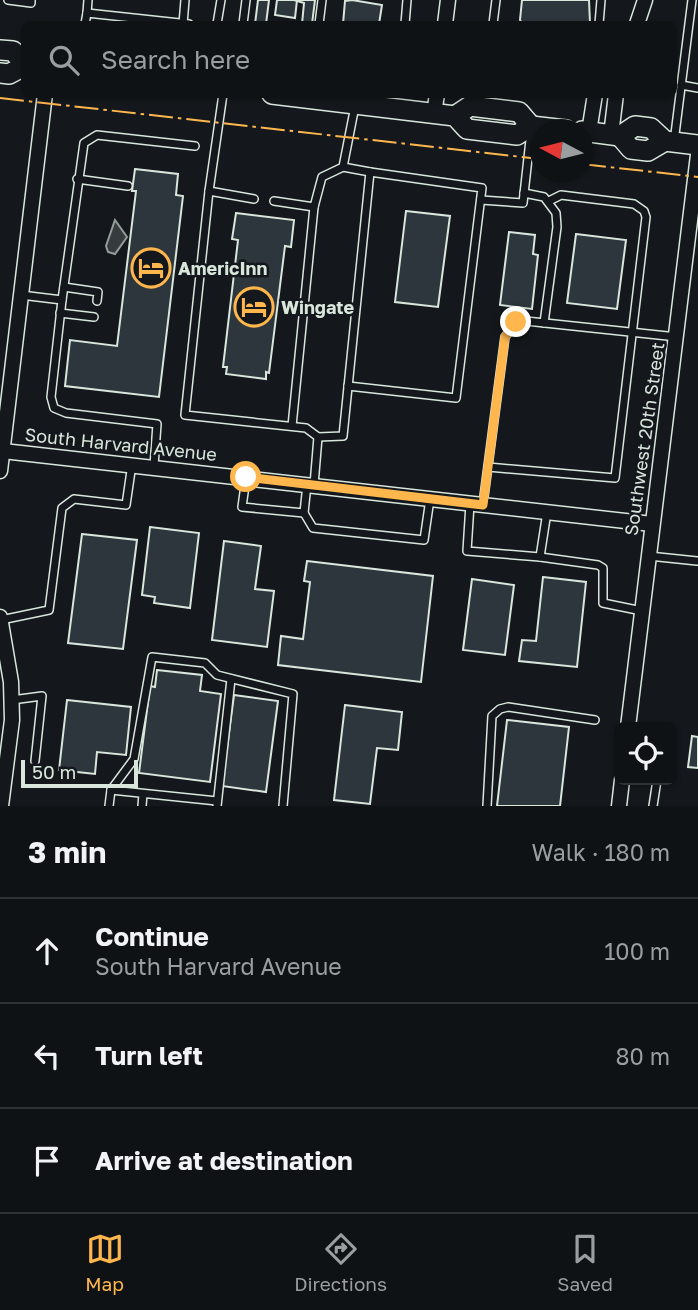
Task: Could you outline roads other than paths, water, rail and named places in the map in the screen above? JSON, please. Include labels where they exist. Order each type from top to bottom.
[{"type":"main road","points":[[0,50],[13,51],[21,60]]},
{"type":"main road","points":[[0,73],[9,74],[21,66]]},
{"type":"main road","points":[[337,98],[435,104],[455,117],[467,130],[517,135],[530,127]]},
{"type":"main road","points":[[593,133],[615,135],[631,149],[648,151],[670,142],[698,145]]},
{"type":"street","points":[[445,21],[448,0]]},
{"type":"street","points":[[0,471],[45,98]]},
{"type":"street","points":[[589,119],[594,98]]},
{"type":"street","points":[[615,135],[616,98]]},
{"type":"street","name":"Southwest 20th Street","points":[[629,722],[698,155]]},
{"type":"street","name":"South Harvard Avenue","points":[[3,450],[652,524]]},
{"type":"street","points":[[0,618],[5,669],[12,700],[5,740],[1,806]]},
{"type":"street","points":[[619,806],[621,785]]},
{"type":"lane","points":[[8,0],[31,3],[31,0]]},
{"type":"lane","points":[[86,21],[88,0]]},
{"type":"lane","points":[[183,21],[186,0]]},
{"type":"lane","points":[[218,21],[221,0]]},
{"type":"lane","points":[[243,21],[246,0]]},
{"type":"lane","points":[[319,21],[322,0]]},
{"type":"lane","points":[[405,21],[407,0]]},
{"type":"lane","points":[[493,21],[496,0]]},
{"type":"lane","points":[[598,21],[601,0]]},
{"type":"lane","points":[[670,142],[681,85],[692,0]]},
{"type":"lane","points":[[87,13],[157,21]]},
{"type":"lane","points":[[681,85],[698,88]]},
{"type":"lane","points":[[222,98],[209,191],[185,415],[306,428],[318,437],[343,436],[370,172]]},
{"type":"lane","points":[[344,167],[356,99]]},
{"type":"lane","points":[[154,467],[158,424],[66,413],[54,408],[51,397],[77,179],[84,143],[96,135],[195,146]]},
{"type":"lane","points":[[481,200],[523,203],[530,136]]},
{"type":"lane","points":[[292,426],[314,207],[322,177],[344,167],[482,188],[456,398],[348,386]]},
{"type":"lane","points":[[77,179],[128,186]]},
{"type":"lane","points":[[209,191],[254,199]]},
{"type":"lane","points":[[524,193],[544,197],[556,213],[557,227],[544,323]]},
{"type":"lane","points":[[488,467],[615,478],[645,229],[644,211],[634,204],[561,195],[549,201]]},
{"type":"lane","points":[[274,201],[314,207]]},
{"type":"lane","points":[[64,287],[98,292],[97,301]]},
{"type":"lane","points":[[21,295],[62,300]]},
{"type":"lane","points":[[60,313],[94,317]]},
{"type":"lane","points":[[642,611],[603,603],[603,568],[598,565],[467,551],[476,504],[488,467],[505,337],[516,322],[677,337]]},
{"type":"lane","points":[[318,437],[304,513],[313,528],[424,540],[430,498]]},
{"type":"lane","points":[[0,618],[50,610],[62,508],[74,499],[126,505],[132,464]]},
{"type":"lane","points":[[246,477],[242,507],[304,513]]},
{"type":"lane","points":[[540,557],[547,512]]},
{"type":"lane","points":[[648,556],[697,561]]},
{"type":"lane","points":[[109,806],[111,790],[134,759],[152,657],[205,663],[217,675],[293,694],[283,806]]},
{"type":"lane","points":[[111,790],[217,804],[231,679]]},
{"type":"lane","points":[[12,700],[42,696],[36,761]]},
{"type":"lane","points":[[487,806],[492,716],[500,709],[508,707],[595,720]]},
{"type":"lane","points":[[653,806],[656,785]]},
{"type":"lane","points":[[142,806],[143,794]]},
{"type":"place","name":"AmericInn","points":[[151,268]]},
{"type":"place","name":"Wingate","points":[[254,307]]}]
